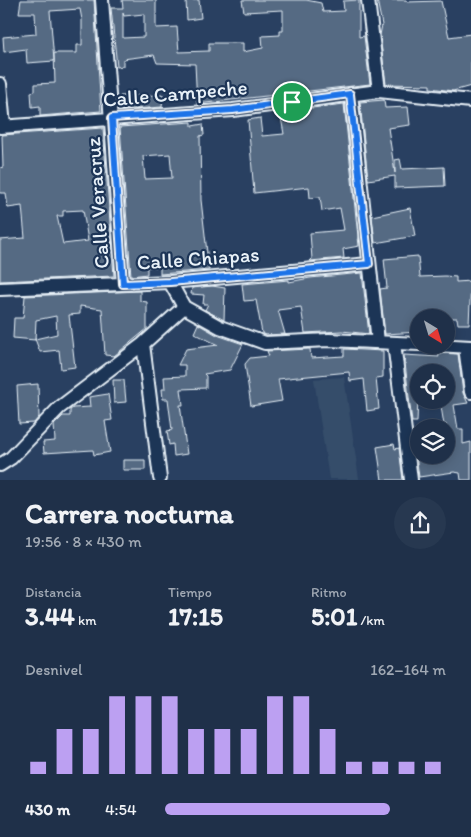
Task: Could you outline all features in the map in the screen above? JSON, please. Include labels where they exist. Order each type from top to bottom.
[{"type":"street","name":"Calle Veracruz","points":[[102,0],[123,284]]},
{"type":"street","points":[[368,0],[379,91]]},
{"type":"street","points":[[0,84],[2,126]]},
{"type":"street","name":"Calle Campeche","points":[[2,126],[233,110],[379,91],[471,101]]},
{"type":"street","points":[[350,94],[378,342]]},
{"type":"street","name":"Calle Chiapas","points":[[0,289],[170,282],[369,264]]},
{"type":"street","points":[[170,282],[184,307],[220,327],[266,343],[328,340],[410,344]]},
{"type":"street","points":[[0,465],[11,458],[59,408],[143,344],[184,307]]},
{"type":"street","points":[[394,343],[411,480]]},
{"type":"street","points":[[143,344],[160,478]]},
{"type":"street","points":[[455,346],[468,347],[471,392]]},
{"type":"shaded area","points":[[344,377],[359,479],[329,479],[314,379]]},
{"type":"building","points":[[21,0],[94,0],[101,111],[40,116],[40,106],[32,107],[31,92],[35,91],[35,84],[55,83],[54,53],[77,53],[77,45],[82,45],[82,20],[80,9],[50,11],[54,61],[27,63],[26,49],[4,52],[3,37],[36,34],[35,13],[19,13]]},
{"type":"building","points":[[122,0],[156,0],[156,28],[177,27],[179,52],[209,51],[209,43],[243,43],[243,52],[263,48],[262,36],[280,35],[280,31],[283,31],[283,10],[244,12],[242,0],[306,0],[321,3],[323,12],[344,11],[343,1],[359,0],[359,37],[364,36],[370,84],[197,104],[195,64],[157,63],[154,55],[123,59],[123,66],[117,67],[111,8],[123,8]],"holes":[[[123,13],[124,16],[144,14],[144,37],[123,38]]]},
{"type":"building","points":[[186,0],[199,0],[201,18],[187,20]]},
{"type":"building","points":[[377,0],[406,0],[407,2],[441,1],[449,37],[471,34],[471,86],[453,91],[430,88],[430,85],[386,84],[380,35],[382,25]]},
{"type":"building","points":[[163,95],[162,107],[122,110],[120,96]]},
{"type":"building","points":[[384,100],[385,108],[408,107],[410,125],[388,128],[395,173],[395,160],[400,159],[402,169],[444,167],[445,186],[395,188],[395,176],[368,180],[360,102]]},
{"type":"building","points":[[344,104],[359,246],[343,249],[344,258],[310,261],[312,259],[310,233],[344,230],[340,208],[322,211],[320,197],[310,198],[309,187],[254,193],[248,120],[260,118],[262,136],[284,134],[280,112]]},
{"type":"building","points":[[192,122],[192,126],[203,124],[204,135],[200,136],[201,200],[209,270],[160,274],[160,267],[147,267],[147,274],[131,276],[120,127]],"holes":[[[170,154],[172,178],[145,179],[143,156]]]},
{"type":"building","points":[[103,128],[114,276],[0,281],[0,240],[25,238],[22,206],[8,208],[6,193],[0,193],[0,168],[3,167],[2,135]],"holes":[[[83,210],[88,241],[63,244],[57,216],[63,216],[63,211]]]},
{"type":"building","points":[[410,208],[415,236],[375,243],[372,216]]},
{"type":"building","points":[[418,256],[420,277],[445,276],[456,277],[456,282],[471,281],[469,324],[458,324],[457,318],[455,318],[455,309],[410,309],[410,333],[385,334],[380,289],[387,288],[384,259]]},
{"type":"building","points":[[362,273],[369,334],[342,331],[305,333],[301,307],[278,310],[285,334],[266,335],[262,333],[256,300],[244,301],[242,284],[289,280],[289,282]]},
{"type":"building","points":[[212,286],[225,288],[224,320],[205,310],[208,304],[203,304],[204,295],[191,294],[192,288]]},
{"type":"building","points":[[140,291],[140,301],[147,302],[147,329],[114,356],[105,355],[102,309],[80,306],[80,314],[69,315],[75,367],[61,369],[59,350],[40,352],[35,339],[13,338],[14,318],[23,318],[25,296]],"holes":[[[56,316],[57,334],[35,339],[36,320]]]},
{"type":"building","points":[[198,324],[217,335],[243,344],[230,370],[204,374],[206,376],[206,388],[181,389],[183,405],[180,405],[187,454],[174,456],[173,444],[169,445],[167,431],[172,430],[168,399],[163,399],[162,389],[165,389],[164,377],[185,376],[185,365],[178,365],[186,349],[218,345],[194,333]]},
{"type":"building","points":[[310,349],[311,358],[344,356],[344,349],[383,351],[383,377],[376,378],[379,409],[367,411],[364,379],[350,381],[349,372],[278,379],[282,401],[251,406],[245,364],[250,358],[269,356],[267,351]]},
{"type":"building","points":[[438,354],[458,354],[463,393],[468,403],[455,405],[455,364],[410,364],[410,405],[404,355],[439,357]]},
{"type":"building","points":[[113,380],[124,380],[126,402],[114,403]]},
{"type":"building","points":[[38,384],[39,417],[34,423],[19,424],[17,386]]},
{"type":"building","points":[[108,394],[112,420],[105,421],[110,452],[94,455],[93,450],[44,453],[43,442],[55,441],[54,425],[63,416],[70,416],[70,410],[73,408],[90,407],[89,397]]},
{"type":"building","points":[[410,409],[418,409],[417,419],[412,419]]},
{"type":"building","points":[[441,409],[455,409],[458,429],[463,429],[463,444],[471,442],[471,480],[461,480],[460,473],[454,472],[419,477],[417,464],[455,464],[455,419],[443,419]]},
{"type":"building","points":[[394,444],[395,449],[399,448],[403,480],[382,480],[377,447]]},
{"type":"building","points":[[123,460],[145,460],[145,470],[123,470]]},
{"type":"route","points":[[350,94],[369,264],[170,282],[123,284],[112,118],[233,110],[292,102],[350,94]]}]
